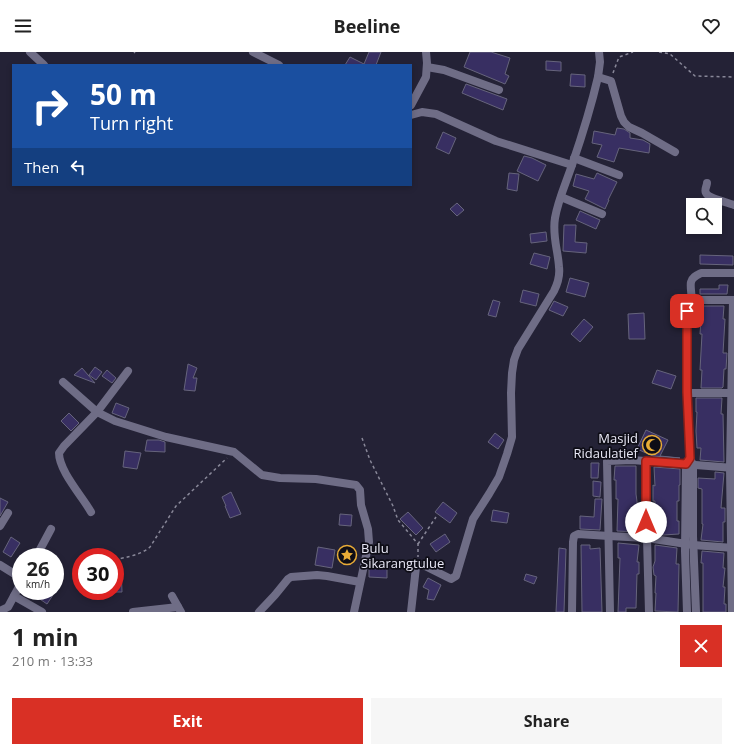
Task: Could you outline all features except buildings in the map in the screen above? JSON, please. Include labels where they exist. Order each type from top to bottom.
[{"type":"street","points":[[30,52],[43,64]]},
{"type":"street","points":[[253,52],[277,64]]},
{"type":"street","points":[[412,103],[426,77],[426,52]]},
{"type":"street","points":[[411,612],[416,567],[419,565],[424,565],[451,579],[456,576],[473,519],[499,477],[507,454],[512,437],[511,394],[514,360],[518,349],[554,291],[559,277],[559,267],[553,233],[555,219],[594,95],[600,62],[599,52]]},
{"type":"street","points":[[427,66],[444,70],[499,90]]},
{"type":"street","points":[[598,77],[611,81],[621,116],[629,127],[675,152]]},
{"type":"street","points":[[412,115],[422,112],[436,114],[496,142],[573,161],[619,175]]},
{"type":"street","points":[[708,183],[705,191],[709,196],[734,205]]},
{"type":"street","points":[[561,197],[602,214]]},
{"type":"street","points":[[693,305],[691,282],[694,277],[701,273],[734,273]]},
{"type":"street","points":[[688,612],[690,462],[687,392],[687,311],[699,300],[733,300],[732,612]]},
{"type":"street","points":[[91,512],[73,487],[60,463],[59,453],[97,412],[128,371]]},
{"type":"street","points":[[63,382],[97,412],[115,421],[166,438],[234,452],[262,476],[316,479],[356,485],[360,490],[361,505],[369,534],[368,548],[354,612]]},
{"type":"street","points":[[687,392],[733,393]]},
{"type":"street","points":[[610,612],[607,461],[632,460],[690,462],[732,467]]},
{"type":"street","points":[[646,461],[649,612]]},
{"type":"street","points":[[0,526],[8,513]]},
{"type":"street","points":[[41,548],[51,528]]},
{"type":"street","points":[[572,612],[574,536],[578,534],[647,538],[733,548]]},
{"type":"street","points":[[689,544],[696,612]]},
{"type":"street","points":[[0,565],[12,572]]},
{"type":"street","points":[[259,612],[288,578],[291,577],[317,575],[360,582]]},
{"type":"street","points":[[133,612],[179,609],[172,596]]},
{"type":"street","points":[[0,611],[1,612],[8,606],[12,599]]},
{"type":"street","points":[[21,600],[42,612]]},
{"type":"path","points":[[611,81],[619,57],[633,52]]},
{"type":"path","points":[[659,52],[670,54],[695,76],[734,78]]},
{"type":"path","points":[[362,438],[370,460],[393,506],[398,520],[418,544]]},
{"type":"path","points":[[124,557],[147,550],[176,506],[234,452]]},
{"type":"path","points":[[419,565],[418,544],[436,517]]},
{"type":"place","name":"Masjid Ridaulatief","points":[[652,445]]},
{"type":"place","name":"Bulu Sikarangtulue","points":[[347,555]]},
{"type":"route","points":[[646,522],[646,461],[686,464],[690,458],[687,392],[687,311]]}]
